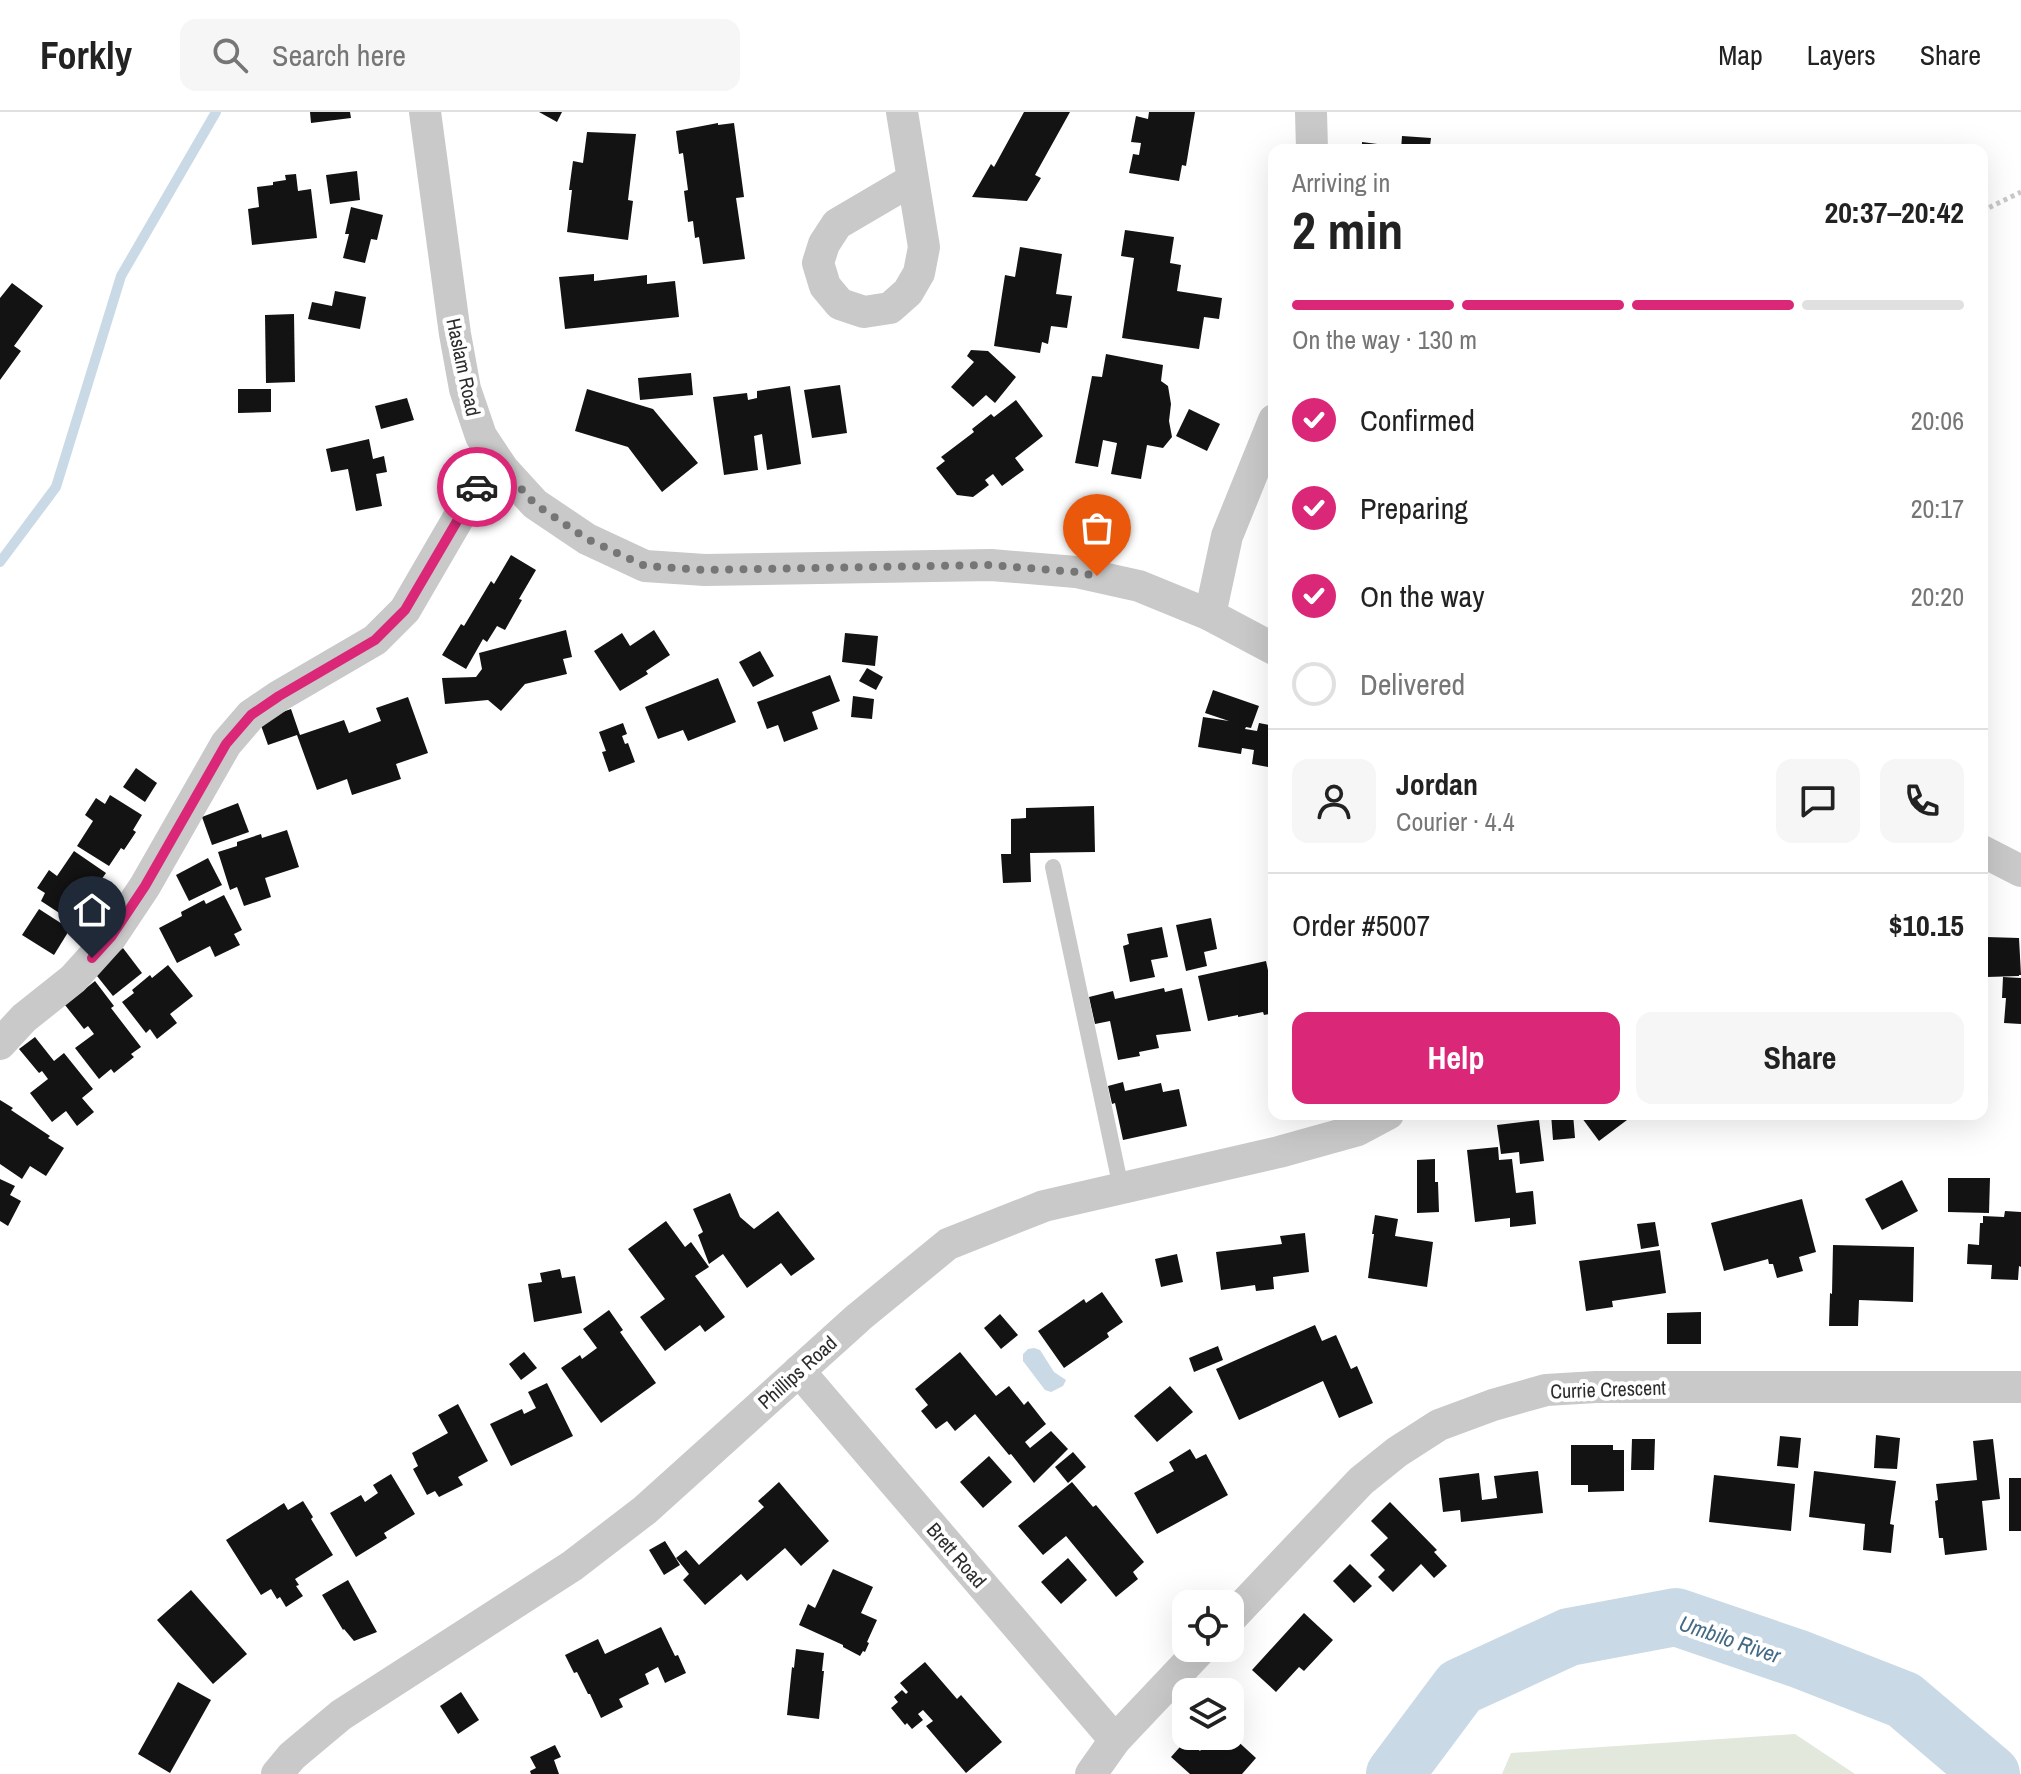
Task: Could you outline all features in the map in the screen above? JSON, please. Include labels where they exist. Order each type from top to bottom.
[{"type":"street","name":"Haslam Road","points":[[425,112],[455,334],[465,389],[481,436],[503,469],[535,504],[587,539],[645,566],[705,570],[991,565],[1076,572],[1139,586],[1210,615],[1268,646]]},
{"type":"street","points":[[902,112],[912,180]]},
{"type":"street","points":[[1311,112],[1312,144]]},
{"type":"street","points":[[1210,615],[1227,536],[1268,435]]},
{"type":"street","points":[[0,1044],[24,1018],[73,979],[111,937],[145,886],[226,744],[251,715],[375,640],[405,610],[477,486],[491,452]]},
{"type":"street","points":[[1988,854],[2021,871]]},
{"type":"street","name":"Phillips Road","points":[[277,1774],[292,1756],[341,1715],[572,1566],[645,1510],[859,1317],[948,1244],[1044,1206],[1279,1152],[1358,1130],[1377,1120]]},
{"type":"street","name":"Brett Road","points":[[799,1371],[1115,1740]]},
{"type":"street","name":"Currie Crescent","points":[[1244,1604],[1361,1481],[1397,1452],[1439,1425],[1546,1390],[1596,1387],[2021,1387]]},
{"type":"street","points":[[1091,1774],[1115,1740],[1189,1662]]},
{"type":"lane","points":[[1053,867],[1121,1188]]},
{"type":"path","points":[[1988,208],[2021,192]]},
{"type":"shaded area","points":[[1795,1734],[1855,1774],[1502,1774],[1511,1753]]},
{"type":"water","points":[[1034,1348],[1040,1350],[1054,1372],[1066,1380],[1063,1386],[1051,1392],[1045,1390],[1023,1361],[1023,1354]]},
{"type":"building","points":[[310,112],[350,112],[351,118],[311,123]]},
{"type":"building","points":[[539,112],[562,112],[557,122]]},
{"type":"building","points":[[1024,112],[1070,112],[1035,175],[1041,178],[1027,201],[972,197],[991,164],[994,167]]},
{"type":"building","points":[[1149,112],[1195,112],[1186,166],[1182,165],[1179,181],[1129,173],[1133,154],[1139,155],[1141,143],[1131,142],[1136,116],[1148,119]]},
{"type":"building","points":[[734,123],[744,197],[736,198],[745,259],[703,264],[699,237],[695,238],[693,221],[688,222],[684,191],[688,190],[683,153],[679,154],[676,131]]},
{"type":"building","points":[[587,132],[636,134],[628,200],[633,201],[628,240],[567,232],[573,161],[583,163]]},
{"type":"building","points":[[1402,136],[1431,138],[1430,144],[1401,144]]},
{"type":"building","points":[[357,171],[360,200],[330,204],[326,175]]},
{"type":"building","points":[[296,174],[298,191],[311,189],[317,238],[252,245],[248,209],[259,207],[257,187],[273,185],[273,182],[286,180],[285,175]]},
{"type":"building","points":[[351,207],[383,215],[377,240],[371,239],[365,263],[343,258]]},
{"type":"building","points":[[1125,230],[1174,237],[1170,263],[1181,265],[1177,291],[1222,298],[1219,319],[1204,317],[1199,349],[1122,338],[1134,258],[1121,256]]},
{"type":"building","points":[[1020,247],[1062,254],[1056,294],[1072,296],[1067,328],[1051,326],[1048,344],[1042,342],[1040,353],[994,346],[1005,275],[1015,277]]},
{"type":"building","points":[[594,274],[594,281],[647,275],[647,284],[675,281],[679,317],[565,329],[559,277]]},
{"type":"building","points":[[12,283],[43,306],[14,346],[21,351],[0,380],[0,298]]},
{"type":"building","points":[[335,291],[366,297],[360,329],[308,319],[312,302],[332,306]]},
{"type":"building","points":[[294,314],[295,382],[266,383],[265,315]]},
{"type":"building","points":[[971,350],[988,351],[1016,377],[995,403],[986,395],[973,407],[951,387],[974,362],[967,356]]},
{"type":"building","points":[[1106,354],[1163,365],[1161,381],[1168,386],[1172,437],[1163,448],[1147,445],[1141,479],[1111,474],[1117,443],[1103,440],[1098,467],[1075,463],[1092,376],[1102,377]]},
{"type":"building","points":[[691,373],[693,395],[640,400],[638,378]]},
{"type":"building","points":[[840,385],[847,433],[812,438],[804,390]]},
{"type":"building","points":[[790,386],[801,464],[767,470],[762,434],[754,436],[758,470],[724,475],[713,397],[747,393],[748,400],[757,398],[757,391]]},
{"type":"building","points":[[238,389],[271,389],[271,412],[238,413]]},
{"type":"building","points":[[587,389],[653,409],[698,463],[662,492],[628,447],[575,431]]},
{"type":"building","points":[[407,398],[414,420],[381,429],[375,406]]},
{"type":"building","points":[[1016,400],[1043,436],[1015,458],[1024,470],[1002,486],[993,474],[985,480],[989,485],[973,497],[957,495],[936,468],[945,461],[941,457],[974,432],[972,429],[991,414],[994,417]]},
{"type":"building","points":[[1189,409],[1220,424],[1207,451],[1176,436]]},
{"type":"building","points":[[369,439],[373,459],[384,456],[387,472],[376,474],[382,506],[356,511],[348,469],[331,472],[326,449]]},
{"type":"building","points":[[511,555],[536,570],[505,630],[497,626],[487,642],[483,639],[466,669],[442,655],[491,581],[494,584]]},
{"type":"building","points":[[566,630],[572,657],[563,659],[567,674],[525,684],[501,711],[488,700],[445,704],[442,678],[476,677],[482,669],[479,653]]},
{"type":"building","points":[[654,630],[670,655],[646,671],[648,674],[620,691],[594,651],[622,633],[630,646]]},
{"type":"building","points":[[845,633],[878,636],[875,666],[842,662]]},
{"type":"building","points":[[760,651],[774,676],[753,687],[739,662]]},
{"type":"building","points":[[867,668],[883,677],[876,690],[859,681]]},
{"type":"building","points":[[830,675],[840,701],[812,712],[818,729],[784,742],[778,725],[767,729],[757,702]]},
{"type":"building","points":[[718,678],[736,722],[688,741],[683,730],[658,739],[645,707]]},
{"type":"building","points":[[1213,690],[1259,706],[1251,728],[1245,729],[1257,731],[1259,723],[1268,725],[1268,767],[1252,764],[1254,750],[1242,748],[1241,754],[1198,747],[1203,717],[1229,721],[1205,713]]},
{"type":"building","points":[[853,696],[874,699],[872,719],[851,717]]},
{"type":"building","points":[[408,697],[428,753],[396,764],[401,779],[352,795],[347,779],[317,790],[297,735],[268,745],[259,720],[291,709],[300,735],[344,720],[349,733],[381,721],[376,708]]},
{"type":"building","points":[[623,723],[627,734],[622,736],[635,762],[609,772],[599,732]]},
{"type":"building","points":[[136,768],[157,783],[145,802],[123,787]]},
{"type":"building","points":[[110,795],[142,815],[133,830],[136,832],[109,866],[77,846],[93,821],[85,815],[96,798],[105,804]]},
{"type":"building","points":[[238,803],[249,832],[212,845],[202,817]]},
{"type":"building","points":[[1094,806],[1095,852],[1030,853],[1031,882],[1003,883],[1001,854],[1011,854],[1011,819],[1026,818],[1026,808]]},
{"type":"building","points":[[287,830],[299,867],[265,878],[271,897],[244,906],[237,887],[230,890],[218,852],[261,834],[262,838]]},
{"type":"building","points":[[74,851],[106,873],[85,911],[82,909],[73,922],[41,901],[45,893],[37,888],[49,870],[57,876]]},
{"type":"building","points":[[208,858],[222,885],[189,901],[176,875]]},
{"type":"building","points":[[224,895],[242,930],[234,934],[240,945],[215,957],[210,946],[177,963],[159,928],[204,900],[206,904]]},
{"type":"building","points":[[39,909],[70,929],[54,955],[22,935]]},
{"type":"building","points":[[1211,918],[1217,949],[1204,952],[1207,966],[1186,971],[1176,925]]},
{"type":"building","points":[[1162,927],[1168,957],[1151,960],[1155,977],[1130,982],[1123,946],[1129,944],[1127,934]]},
{"type":"building","points":[[1988,937],[2019,938],[2019,976],[1988,977]]},
{"type":"building","points":[[123,948],[142,973],[113,996],[93,971]]},
{"type":"building","points":[[1266,961],[1268,1014],[1263,1012],[1208,1021],[1198,976]]},
{"type":"building","points":[[168,965],[193,996],[170,1014],[177,1023],[157,1039],[150,1029],[146,1033],[122,1002],[150,975],[152,978]]},
{"type":"building","points":[[2003,977],[2021,978],[2021,1024],[2004,1023],[2006,998],[2002,998]]},
{"type":"building","points":[[95,981],[141,1047],[114,1073],[111,1069],[99,1079],[75,1048],[94,1034],[88,1026],[84,1029],[65,1005]]},
{"type":"building","points":[[1164,988],[1165,992],[1182,988],[1191,1031],[1156,1035],[1159,1048],[1118,1060],[1110,1021],[1095,1024],[1089,997],[1113,991],[1115,999]]},
{"type":"building","points":[[35,1037],[54,1061],[64,1053],[93,1089],[82,1098],[94,1112],[77,1126],[66,1111],[52,1122],[30,1093],[48,1079],[19,1049]]},
{"type":"building","points":[[1123,1082],[1125,1091],[1161,1083],[1163,1092],[1179,1089],[1187,1126],[1123,1140],[1108,1086]]},
{"type":"building","points":[[0,1100],[64,1148],[46,1176],[30,1166],[22,1179],[0,1164]]},
{"type":"building","points":[[1539,1120],[1544,1161],[1520,1164],[1519,1152],[1501,1154],[1497,1125]]},
{"type":"building","points":[[1551,1120],[1574,1120],[1575,1138],[1553,1140]]},
{"type":"building","points":[[1583,1120],[1627,1120],[1599,1141]]},
{"type":"building","points":[[1498,1147],[1499,1160],[1512,1159],[1516,1193],[1533,1191],[1536,1224],[1510,1227],[1510,1218],[1475,1222],[1467,1150]]},
{"type":"building","points":[[1435,1159],[1439,1212],[1417,1213],[1417,1160]]},
{"type":"building","points":[[1948,1178],[1990,1178],[1989,1213],[1948,1212]]},
{"type":"building","points":[[0,1179],[15,1186],[10,1195],[21,1201],[8,1226],[0,1221]]},
{"type":"building","points":[[1902,1180],[1918,1211],[1882,1230],[1865,1199]]},
{"type":"building","points":[[730,1193],[740,1217],[754,1229],[778,1211],[815,1259],[791,1276],[781,1263],[747,1288],[723,1254],[709,1264],[698,1235],[703,1232],[693,1209]]},
{"type":"building","points":[[1802,1199],[1816,1252],[1799,1257],[1803,1271],[1777,1278],[1768,1259],[1724,1271],[1711,1223]]},
{"type":"building","points":[[2005,1211],[2021,1212],[2021,1267],[2018,1280],[1991,1279],[1992,1265],[1967,1264],[1968,1244],[1979,1245],[1983,1216],[2004,1217]]},
{"type":"building","points":[[1375,1215],[1398,1219],[1395,1236],[1433,1242],[1427,1287],[1368,1278]]},
{"type":"building","points":[[666,1221],[685,1247],[691,1242],[709,1267],[695,1276],[725,1317],[705,1332],[700,1325],[665,1351],[640,1317],[665,1299],[628,1249]]},
{"type":"building","points":[[1655,1222],[1659,1246],[1641,1249],[1637,1224]]},
{"type":"building","points":[[1305,1233],[1309,1272],[1273,1277],[1274,1289],[1256,1291],[1255,1285],[1221,1290],[1216,1252],[1282,1244],[1280,1236]]},
{"type":"building","points":[[1833,1245],[1914,1247],[1913,1302],[1859,1300],[1858,1326],[1829,1326]]},
{"type":"building","points":[[1660,1250],[1666,1293],[1612,1301],[1613,1307],[1586,1311],[1579,1261]]},
{"type":"building","points":[[1177,1254],[1183,1282],[1161,1287],[1155,1259]]},
{"type":"building","points":[[560,1269],[562,1278],[575,1276],[582,1313],[534,1322],[528,1284],[542,1282],[540,1273]]},
{"type":"building","points":[[1102,1292],[1123,1322],[1107,1333],[1109,1337],[1064,1368],[1038,1331],[1084,1299],[1086,1303]]},
{"type":"building","points":[[609,1310],[623,1330],[620,1332],[656,1383],[601,1423],[561,1368],[597,1348],[583,1329]]},
{"type":"building","points":[[1701,1312],[1701,1344],[1667,1344],[1667,1313]]},
{"type":"building","points":[[1000,1314],[1018,1335],[1001,1349],[984,1328]]},
{"type":"building","points":[[1315,1325],[1322,1341],[1336,1335],[1351,1369],[1357,1366],[1373,1403],[1339,1418],[1323,1381],[1239,1420],[1216,1369]]},
{"type":"building","points":[[1218,1346],[1223,1360],[1194,1372],[1189,1358]]},
{"type":"building","points":[[524,1352],[537,1368],[521,1380],[509,1364]]},
{"type":"building","points":[[960,1352],[996,1396],[1009,1386],[1024,1405],[1028,1401],[1046,1424],[1025,1442],[1030,1448],[1051,1431],[1068,1449],[1034,1483],[975,1414],[955,1431],[947,1421],[936,1429],[921,1411],[928,1405],[915,1389]]},
{"type":"building","points":[[547,1383],[573,1436],[511,1466],[490,1424],[522,1409],[524,1414],[536,1408],[528,1392]]},
{"type":"building","points":[[1170,1386],[1193,1412],[1157,1442],[1134,1416]]},
{"type":"building","points":[[458,1404],[488,1461],[458,1477],[463,1485],[439,1497],[435,1491],[427,1495],[413,1469],[418,1466],[412,1453],[448,1433],[438,1415]]},
{"type":"building","points":[[1876,1435],[1900,1438],[1897,1469],[1874,1468]]},
{"type":"building","points":[[1780,1436],[1801,1438],[1798,1468],[1777,1466]]},
{"type":"building","points":[[1632,1439],[1655,1439],[1654,1470],[1631,1470]]},
{"type":"building","points":[[1993,1439],[2000,1499],[1982,1501],[1987,1550],[1945,1555],[1943,1538],[1939,1538],[1936,1484],[1977,1480],[1973,1441]]},
{"type":"building","points":[[1571,1445],[1613,1445],[1613,1450],[1624,1450],[1624,1491],[1588,1492],[1588,1485],[1571,1485]]},
{"type":"building","points":[[1190,1449],[1196,1459],[1206,1454],[1228,1495],[1157,1534],[1134,1493],[1174,1471],[1169,1462]]},
{"type":"building","points":[[1073,1452],[1086,1467],[1068,1483],[1055,1467]]},
{"type":"building","points":[[989,1456],[1012,1482],[983,1508],[960,1482]]},
{"type":"building","points":[[1538,1471],[1543,1513],[1461,1522],[1460,1510],[1443,1512],[1439,1478],[1479,1473],[1482,1500],[1497,1498],[1494,1476]]},
{"type":"building","points":[[1814,1471],[1896,1481],[1890,1524],[1894,1525],[1891,1553],[1863,1550],[1865,1524],[1809,1517]]},
{"type":"building","points":[[391,1474],[415,1514],[384,1533],[387,1538],[356,1557],[330,1513],[361,1495],[365,1502],[378,1493],[373,1485]]},
{"type":"building","points":[[1714,1475],[1795,1484],[1791,1531],[1709,1522]]},
{"type":"building","points":[[2009,1478],[2021,1478],[2021,1531],[2009,1531]]},
{"type":"building","points":[[779,1482],[829,1541],[801,1566],[785,1548],[747,1581],[741,1574],[705,1605],[683,1580],[689,1574],[676,1558],[686,1550],[699,1565],[764,1507],[758,1501]]},
{"type":"building","points":[[1072,1482],[1093,1507],[1096,1505],[1144,1562],[1133,1572],[1138,1579],[1116,1597],[1066,1536],[1043,1555],[1018,1526]]},
{"type":"building","points":[[303,1501],[333,1555],[295,1579],[303,1596],[286,1607],[271,1589],[261,1595],[226,1540],[284,1503],[288,1510]]},
{"type":"building","points":[[1390,1502],[1437,1550],[1434,1552],[1447,1566],[1434,1578],[1421,1564],[1393,1592],[1378,1577],[1385,1570],[1370,1555],[1388,1538],[1371,1521]]},
{"type":"building","points":[[665,1541],[680,1565],[664,1575],[649,1550]]},
{"type":"building","points":[[1068,1558],[1087,1580],[1061,1604],[1041,1582]]},
{"type":"building","points":[[1350,1564],[1372,1586],[1354,1603],[1333,1581]]},
{"type":"building","points":[[833,1569],[873,1587],[861,1613],[877,1620],[865,1652],[860,1656],[799,1625],[808,1604],[815,1608]]},
{"type":"building","points":[[348,1580],[377,1632],[354,1641],[343,1630],[322,1595]]},
{"type":"building","points":[[191,1590],[247,1654],[213,1684],[157,1620]]},
{"type":"building","points":[[1304,1613],[1333,1640],[1304,1671],[1299,1667],[1276,1692],[1252,1670]]},
{"type":"building","points":[[661,1627],[686,1673],[665,1683],[658,1667],[645,1674],[649,1684],[619,1699],[623,1707],[601,1718],[565,1655],[598,1639],[605,1654]]},
{"type":"building","points":[[796,1649],[824,1653],[819,1719],[787,1715]]},
{"type":"building","points":[[925,1662],[957,1699],[961,1695],[1002,1742],[966,1773],[926,1726],[933,1721],[923,1710],[918,1714],[923,1720],[912,1729],[891,1708],[898,1702],[894,1697],[902,1690],[906,1694],[908,1692],[900,1683]]},
{"type":"building","points":[[178,1682],[211,1700],[170,1773],[138,1754]]},
{"type":"building","points":[[461,1692],[479,1720],[458,1734],[440,1706]]},
{"type":"building","points":[[555,1745],[561,1757],[554,1760],[559,1774],[531,1774],[530,1771],[536,1768],[530,1757]]},
{"type":"building","points":[[1244,1747],[1256,1758],[1242,1774],[1190,1774],[1171,1757],[1177,1750],[1244,1750]]},
{"type":"waterway","points":[[0,562],[56,487],[121,276],[216,112]]},
{"type":"waterway","name":"Umbilo River","points":[[1395,1774],[1460,1687],[1569,1637],[1676,1617],[1799,1659],[1904,1700],[1991,1774]]},
{"type":"way so far","points":[[477,487],[491,452],[535,504],[587,539],[645,566],[705,570],[991,565],[1097,576]]},
{"type":"route","points":[[92,958],[111,937],[145,886],[226,744],[251,715],[375,640],[405,610],[477,487]]}]
